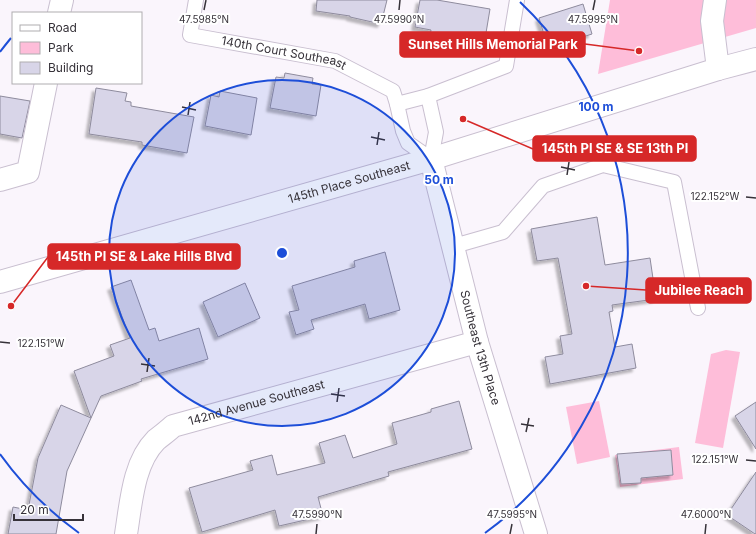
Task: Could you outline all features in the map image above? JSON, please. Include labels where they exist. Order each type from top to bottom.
[{"type":"street","points":[[60,12],[62,0]]},
{"type":"street","points":[[715,0],[712,21],[718,69]]},
{"type":"street","name":"145th Place Southeast","points":[[0,282],[431,159],[718,69],[756,59]]},
{"type":"street","points":[[0,180],[28,172],[46,84]]},
{"type":"street","name":"Southeast 13th Place","points":[[431,159],[477,342],[536,534]]},
{"type":"street","name":"142nd Avenue Southeast","points":[[126,534],[133,490],[143,461],[155,441],[173,426],[477,342]]},
{"type":"lane","name":"140th Court Southeast","points":[[196,0],[190,35],[335,61],[393,91],[403,131],[408,143],[431,159]]},
{"type":"lane","points":[[397,104],[428,96],[506,66],[517,0]]},
{"type":"lane","points":[[428,96],[436,132],[431,159]]},
{"type":"lane","points":[[454,246],[503,232],[543,186],[603,165],[674,182],[698,308]]},
{"type":"green space","points":[[610,0],[756,0],[756,28],[598,74]]},
{"type":"green space","points":[[726,350],[740,352],[723,448],[695,443],[711,354]]},
{"type":"green space","points":[[599,401],[610,457],[577,464],[566,407]]},
{"type":"green space","points":[[679,447],[683,479],[620,487],[615,455]]},
{"type":"building","points":[[317,0],[387,0],[381,24],[350,16],[316,11]]},
{"type":"building","points":[[420,0],[437,0],[490,9],[485,39],[470,36],[469,42],[430,36],[431,30],[415,27]]},
{"type":"building","points":[[583,4],[592,34],[548,48],[539,18]]},
{"type":"building","points":[[285,73],[313,78],[312,84],[321,85],[316,116],[270,108],[276,77],[284,78]]},
{"type":"building","points":[[96,88],[127,93],[125,101],[131,102],[131,106],[194,117],[187,153],[142,145],[142,142],[89,134]]},
{"type":"building","points":[[220,91],[257,98],[251,135],[205,126],[211,95],[219,97]]},
{"type":"building","points":[[0,96],[30,101],[22,138],[0,134]]},
{"type":"building","points":[[597,217],[605,265],[650,258],[656,299],[612,305],[613,311],[609,312],[615,347],[632,344],[636,368],[550,384],[545,357],[563,354],[560,336],[572,334],[558,258],[537,261],[531,229]]},
{"type":"building","points":[[385,252],[400,310],[369,319],[365,304],[311,320],[314,329],[296,335],[289,312],[299,310],[292,286],[355,267],[354,261]]},
{"type":"building","points":[[131,280],[149,330],[155,328],[159,341],[199,328],[208,359],[141,379],[142,381],[101,396],[91,418],[74,371],[114,356],[110,345],[130,338],[111,287]]},
{"type":"building","points":[[245,283],[260,318],[218,337],[203,302]]},
{"type":"building","points":[[459,401],[472,449],[388,472],[389,476],[318,497],[323,516],[279,526],[275,510],[202,532],[189,488],[253,470],[250,461],[272,455],[277,475],[325,463],[319,443],[345,435],[353,458],[397,444],[392,423],[431,412],[431,409]]},
{"type":"building","points":[[756,402],[756,449],[735,416]]},
{"type":"building","points":[[61,405],[91,418],[67,471],[56,534],[8,534],[13,507],[28,510],[38,458]]},
{"type":"building","points":[[671,450],[673,475],[641,478],[641,483],[621,484],[617,454]]},
{"type":"building","points":[[756,472],[756,534],[755,534],[727,515]]},
{"type":"place","name":"Sunset Hills Memorial Park","points":[[639,51]]},
{"type":"place","name":"145th Pl SE & SE 13th Pl","points":[[463,119]]},
{"type":"place","name":"Jubilee Reach","points":[[586,286]]},
{"type":"place","name":"145th Pl SE & Lake Hills Blvd","points":[[11,306]]}]
